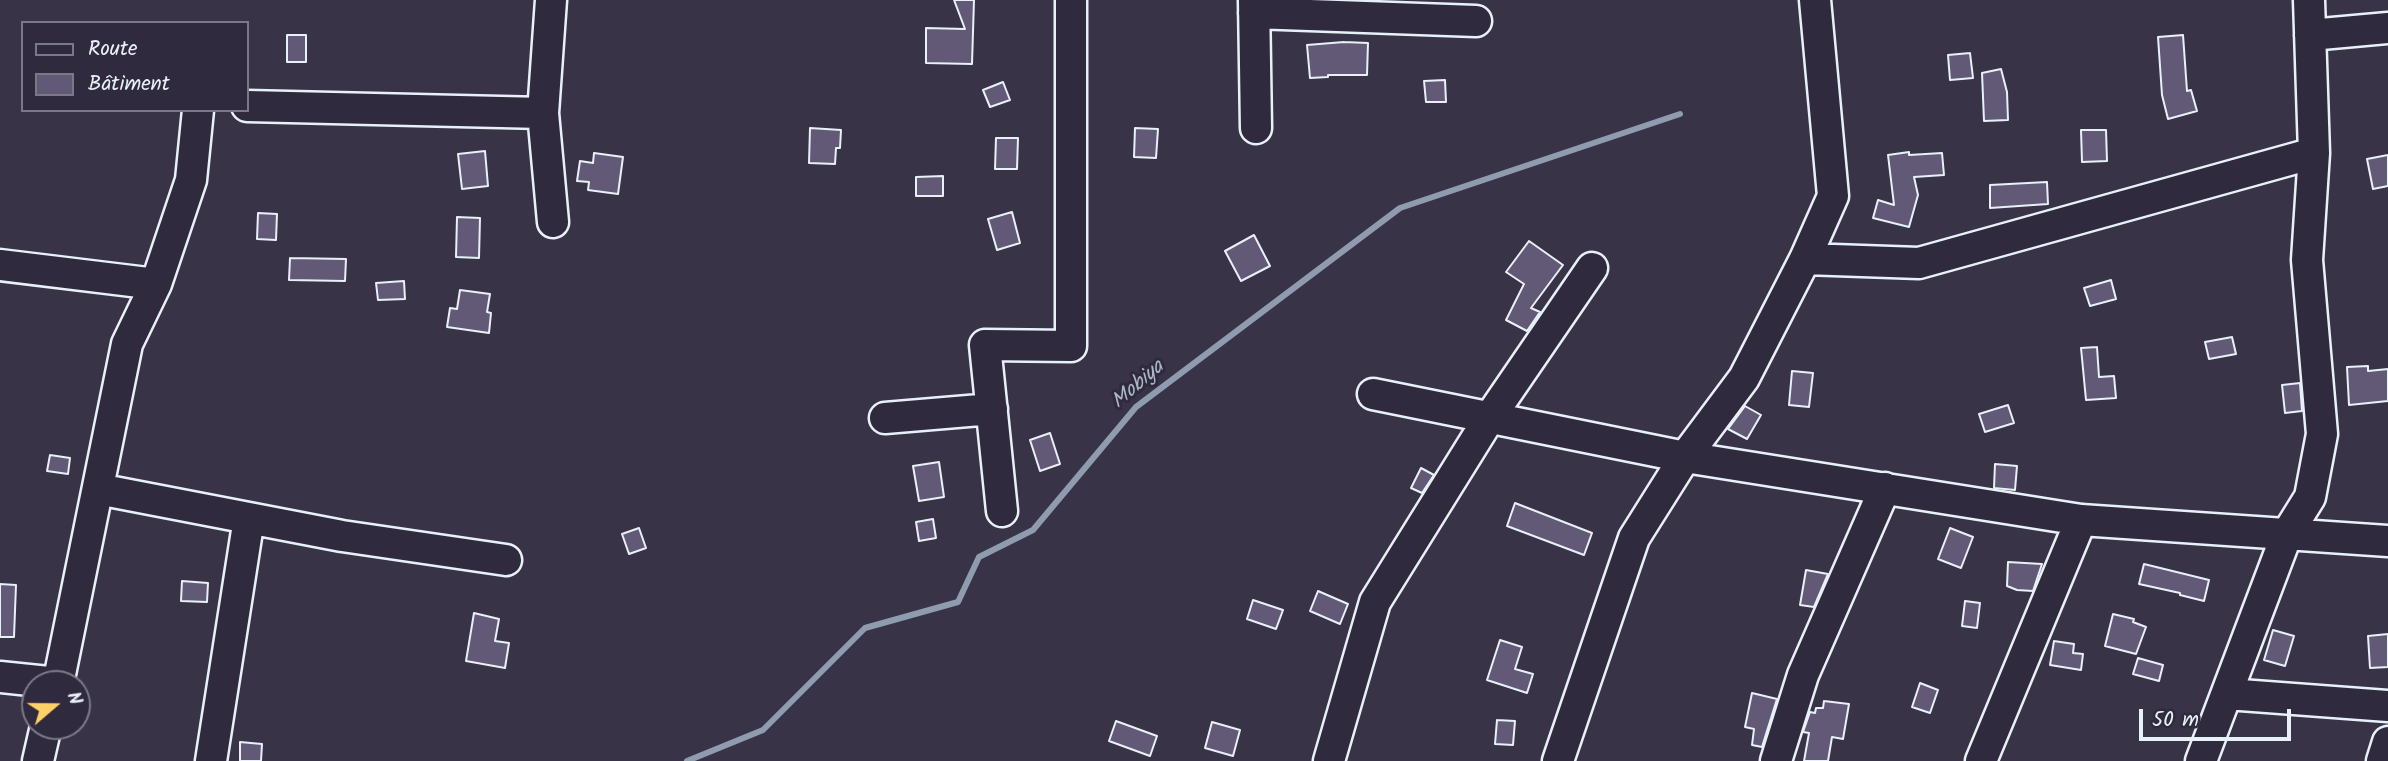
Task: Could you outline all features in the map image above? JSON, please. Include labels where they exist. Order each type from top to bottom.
[{"type":"street","points":[[551,0],[543,113],[553,222]]},
{"type":"street","points":[[1002,511],[985,345],[1071,346],[1071,0]]},
{"type":"street","points":[[1558,761],[1634,538],[1685,457],[1744,378],[1805,259],[1833,195],[1815,0]]},
{"type":"street","points":[[2201,761],[2287,534],[2310,498],[2322,433],[2308,260],[2314,153],[2309,0]]},
{"type":"street","points":[[1256,128],[1254,7],[1476,20]]},
{"type":"street","points":[[2310,35],[2388,28]]},
{"type":"street","points":[[248,106],[543,113]]},
{"type":"street","points":[[61,670],[127,344],[156,284],[191,180],[198,112]]},
{"type":"street","points":[[1805,259],[1919,264],[2314,153]]},
{"type":"street","points":[[0,265],[156,284]]},
{"type":"street","points":[[1329,761],[1375,602],[1490,417],[1592,268]]},
{"type":"street","points":[[1373,394],[1685,457],[2081,520],[2388,541]]},
{"type":"street","points":[[885,418],[992,409]]},
{"type":"street","points":[[1776,761],[1803,675],[1885,488]]},
{"type":"street","points":[[98,489],[342,536],[506,561]]},
{"type":"street","points":[[211,761],[249,518]]},
{"type":"street","points":[[1981,761],[2081,520]]},
{"type":"street","points":[[0,677],[21,679]]},
{"type":"street","points":[[2227,694],[2388,706]]},
{"type":"street","points":[[37,761],[43,740]]},
{"type":"street","points":[[2382,761],[2388,742]]},
{"type":"building","points":[[954,0],[974,0],[972,64],[926,63],[926,28],[965,29]]},
{"type":"building","points":[[287,35],[306,35],[306,62],[287,62]]},
{"type":"building","points":[[2183,35],[2187,91],[2191,90],[2197,111],[2168,119],[2162,95],[2158,37]]},
{"type":"building","points":[[1368,43],[1367,75],[1310,78],[1307,45]]},
{"type":"building","points":[[1970,53],[1973,78],[1950,80],[1948,55]]},
{"type":"building","points":[[2001,69],[2007,92],[2008,120],[1984,121],[1982,73]]},
{"type":"building","points":[[1445,80],[1446,102],[1426,102],[1424,81]]},
{"type":"building","points":[[1003,82],[1010,100],[990,107],[983,90]]},
{"type":"building","points":[[810,128],[841,130],[840,148],[836,148],[835,164],[809,163]]},
{"type":"building","points":[[1135,128],[1158,129],[1156,158],[1134,157]]},
{"type":"building","points":[[2081,130],[2106,130],[2107,161],[2082,162]]},
{"type":"building","points":[[996,138],[1018,138],[1017,169],[995,169]]},
{"type":"building","points":[[485,151],[488,186],[462,189],[458,154]]},
{"type":"building","points":[[1909,152],[1909,155],[1942,153],[1944,175],[1914,177],[1918,195],[1909,227],[1873,218],[1878,200],[1894,205],[1888,155]]},
{"type":"building","points":[[594,153],[623,157],[618,194],[588,190],[589,182],[577,181],[580,161],[593,163]]},
{"type":"building","points":[[2388,155],[2388,186],[2373,189],[2367,159]]},
{"type":"building","points":[[943,176],[943,196],[916,196],[916,177]]},
{"type":"building","points":[[2047,182],[2048,204],[1990,208],[1990,185]]},
{"type":"building","points":[[1012,212],[1020,243],[997,250],[988,219]]},
{"type":"building","points":[[258,213],[277,214],[276,240],[257,239]]},
{"type":"building","points":[[457,217],[480,218],[479,258],[456,257]]},
{"type":"building","points":[[1254,235],[1270,266],[1241,281],[1225,251]]},
{"type":"building","points":[[1529,241],[1563,265],[1531,308],[1540,312],[1527,331],[1506,320],[1524,284],[1506,272]]},
{"type":"building","points":[[290,258],[346,259],[345,281],[289,280]]},
{"type":"building","points":[[2111,280],[2116,299],[2090,306],[2084,288]]},
{"type":"building","points":[[404,281],[405,299],[378,300],[376,283]]},
{"type":"building","points":[[460,290],[490,294],[487,312],[491,313],[489,333],[447,327],[450,308],[457,309]]},
{"type":"building","points":[[2232,337],[2236,354],[2209,359],[2205,342]]},
{"type":"building","points":[[2097,347],[2099,377],[2114,376],[2116,398],[2086,400],[2081,348]]},
{"type":"building","points":[[2368,366],[2368,371],[2388,369],[2388,401],[2349,405],[2347,367]]},
{"type":"building","points":[[1792,371],[1813,373],[1809,407],[1789,405]]},
{"type":"building","points":[[2300,383],[2302,411],[2285,413],[2282,385]]},
{"type":"building","points":[[2008,405],[2014,423],[1985,432],[1979,414]]},
{"type":"building","points":[[1745,406],[1761,415],[1747,439],[1728,429]]},
{"type":"building","points":[[1050,433],[1060,464],[1040,471],[1030,440]]},
{"type":"building","points":[[50,455],[70,458],[68,474],[47,471]]},
{"type":"building","points":[[939,462],[944,497],[919,501],[913,466]]},
{"type":"building","points":[[1995,464],[2017,466],[2015,490],[1994,488]]},
{"type":"building","points":[[1421,468],[1434,475],[1422,493],[1411,488]]},
{"type":"building","points":[[1515,503],[1592,533],[1584,555],[1507,526]]},
{"type":"building","points":[[933,519],[936,538],[919,541],[916,522]]},
{"type":"building","points":[[639,528],[646,548],[629,554],[622,534]]},
{"type":"building","points":[[1950,528],[1973,537],[1961,568],[1938,559]]},
{"type":"building","points":[[2008,562],[2042,564],[2033,591],[2007,586]]},
{"type":"building","points":[[2144,564],[2209,580],[2204,601],[2139,584]]},
{"type":"building","points":[[1806,570],[1828,574],[1814,607],[1800,605]]},
{"type":"building","points":[[182,581],[208,583],[207,602],[181,601]]},
{"type":"building","points":[[0,584],[16,585],[14,637],[0,637]]},
{"type":"building","points":[[1318,591],[1348,604],[1340,624],[1310,611]]},
{"type":"building","points":[[1253,600],[1283,610],[1276,629],[1247,619]]},
{"type":"building","points":[[1965,601],[1980,603],[1977,628],[1962,626]]},
{"type":"building","points":[[474,613],[499,619],[495,641],[509,643],[505,668],[466,661]]},
{"type":"building","points":[[2113,614],[2134,619],[2133,622],[2146,627],[2136,654],[2105,646]]},
{"type":"building","points":[[2273,630],[2294,636],[2285,666],[2264,660]]},
{"type":"building","points":[[2388,634],[2388,667],[2370,668],[2368,636]]},
{"type":"building","points":[[1500,640],[1522,647],[1515,669],[1533,674],[1527,693],[1487,680]]},
{"type":"building","points":[[2054,641],[2074,644],[2073,653],[2083,654],[2081,670],[2050,665]]},
{"type":"building","points":[[2138,658],[2163,665],[2159,681],[2133,674]]},
{"type":"building","points":[[1920,683],[1938,690],[1930,713],[1912,707]]},
{"type":"building","points":[[1752,693],[1777,699],[1762,747],[1752,745],[1754,729],[1745,727]]},
{"type":"building","points":[[1824,701],[1849,704],[1843,739],[1832,737],[1828,761],[1804,761],[1809,733],[1803,732],[1810,712],[1815,713],[1816,708],[1823,708]]},
{"type":"building","points":[[1497,720],[1515,721],[1513,745],[1495,744]]},
{"type":"building","points":[[1116,721],[1157,736],[1150,756],[1109,741]]},
{"type":"building","points":[[1212,722],[1240,730],[1233,756],[1205,748]]},
{"type":"building","points":[[240,742],[262,744],[261,761],[240,761]]},
{"type":"waterway","name":"Mobiya","points":[[687,761],[763,730],[865,628],[958,602],[979,557],[1033,530],[1136,407],[1400,208],[1680,114]]}]
